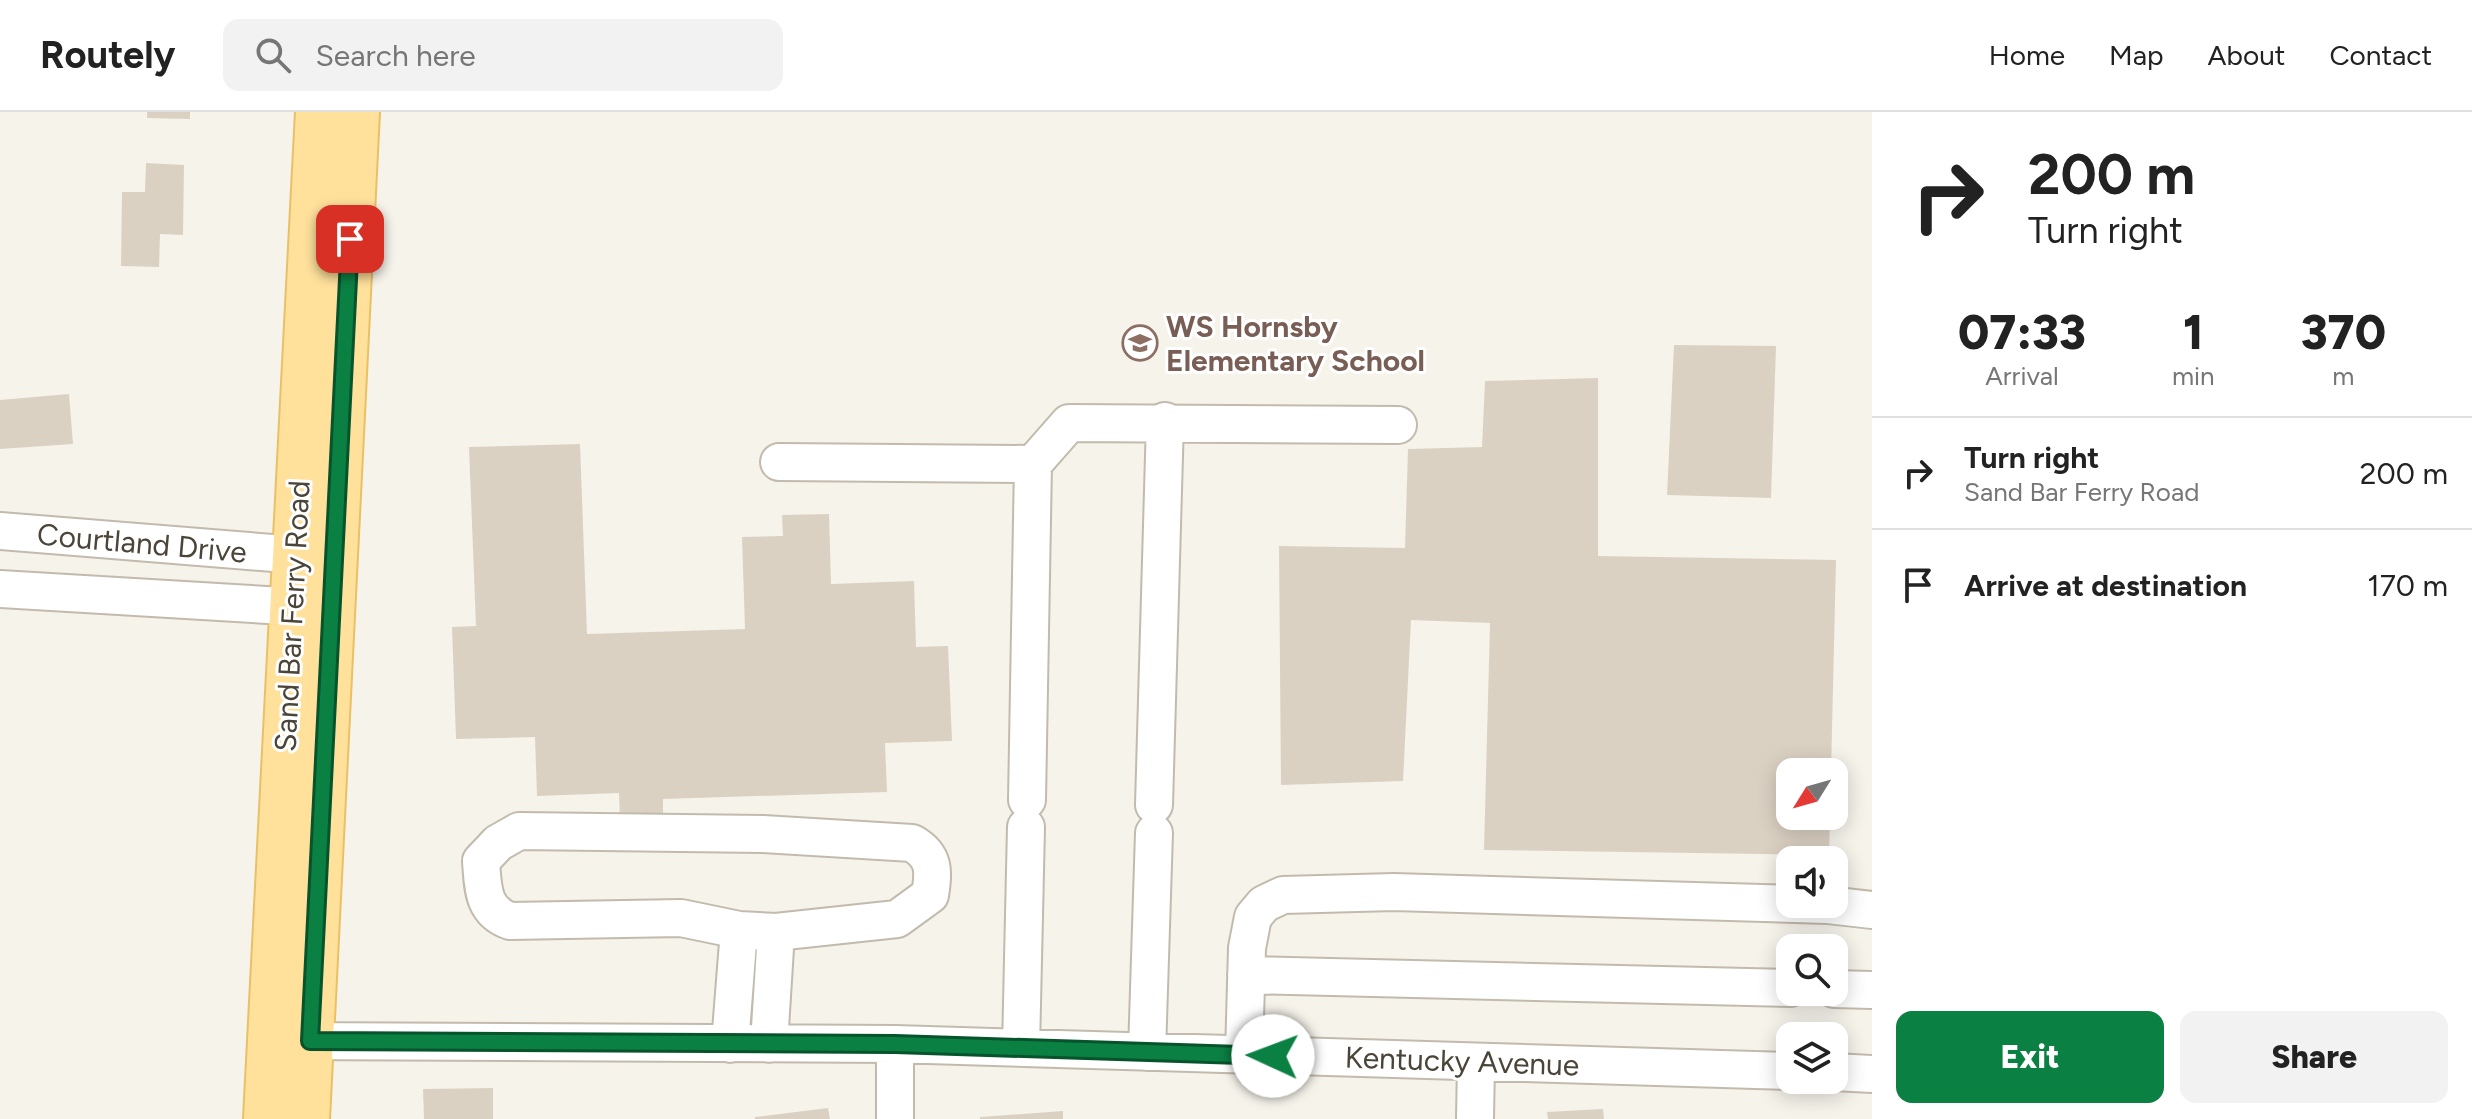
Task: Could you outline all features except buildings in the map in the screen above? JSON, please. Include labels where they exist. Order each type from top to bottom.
[{"type":"main road","name":"Sand Bar Ferry Road","points":[[307,1119],[290,1041],[309,582],[318,112]]},
{"type":"main road","name":"Sand Bar Ferry Road","points":[[309,582],[357,112]]},
{"type":"main road","name":"Sand Bar Ferry Road","points":[[266,1119],[290,1041]]},
{"type":"street","points":[[1021,1048],[1033,464],[1069,423],[1165,421],[1398,425]]},
{"type":"street","points":[[1147,1052],[1165,421]]},
{"type":"street","points":[[779,462],[1033,464]]},
{"type":"street","name":"Courtland Drive","points":[[0,531],[309,582]]},
{"type":"street","name":"Courtland Drive","points":[[0,589],[309,582]]},
{"type":"street","points":[[519,831],[763,834],[912,843],[924,850],[934,870],[930,895],[897,919],[776,932],[739,930],[681,918],[510,921],[498,917],[484,898],[481,861],[498,843],[519,831]]},
{"type":"street","points":[[1244,1055],[1246,975],[1253,917],[1264,904],[1283,895],[1394,892],[1828,905],[1872,910]]},
{"type":"street","points":[[730,1044],[739,930]]},
{"type":"street","points":[[769,1044],[776,932]]},
{"type":"street","points":[[1246,975],[1776,988]]},
{"type":"street","points":[[1848,989],[1872,990]]},
{"type":"street","name":"Kentucky Avenue","points":[[290,1041],[895,1044],[1776,1071]]},
{"type":"street","points":[[895,1044],[895,1119]]},
{"type":"street","points":[[1475,1119],[1476,1062]]},
{"type":"street","points":[[1848,1073],[1872,1074]]},
{"type":"place","name":"WS Hornsby Elementary School","points":[[1140,343]]},
{"type":"route","points":[[350,239],[330,586],[310,1041],[895,1044],[1273,1056]]}]
